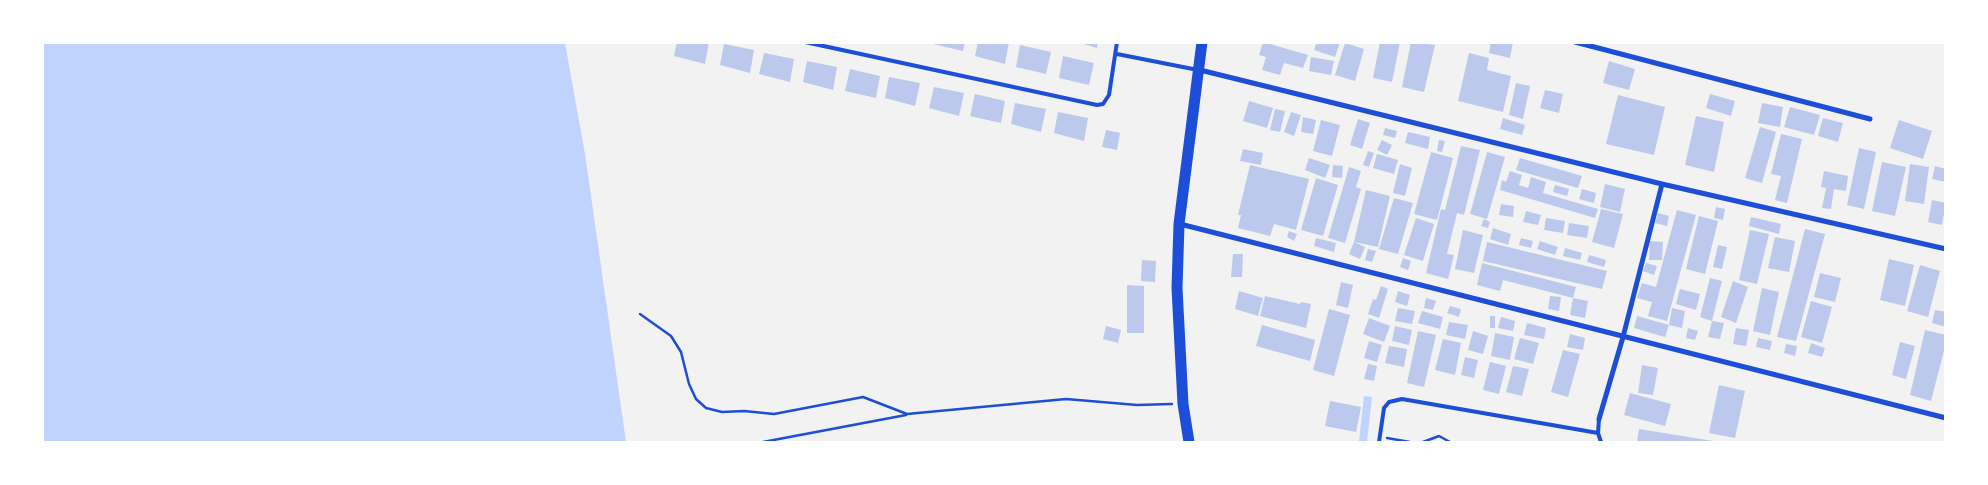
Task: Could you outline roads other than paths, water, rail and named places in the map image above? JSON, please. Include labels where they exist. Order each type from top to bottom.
[{"type":"main road","points":[[1189,442],[1183,404],[1177,288],[1179,224],[1202,42]]},
{"type":"street","points":[[1575,42],[1870,119]]},
{"type":"street","points":[[1199,70],[1662,184],[1946,249]]},
{"type":"street","points":[[1599,419],[1623,337],[1662,184]]},
{"type":"street","points":[[1179,224],[1946,418]]},
{"type":"lane","points":[[805,42],[1097,105],[1103,104],[1109,96],[1118,42]]},
{"type":"lane","points":[[1117,54],[1199,70]]},
{"type":"lane","points":[[1379,442],[1384,408],[1388,402],[1402,399],[1598,433]]},
{"type":"lane","points":[[1599,419],[1598,433],[1600,442]]},
{"type":"water","points":[[42,43],[565,43],[585,154],[626,442],[43,442]]},
{"type":"water","points":[[1364,396],[1372,397],[1367,442],[1359,441]]}]
